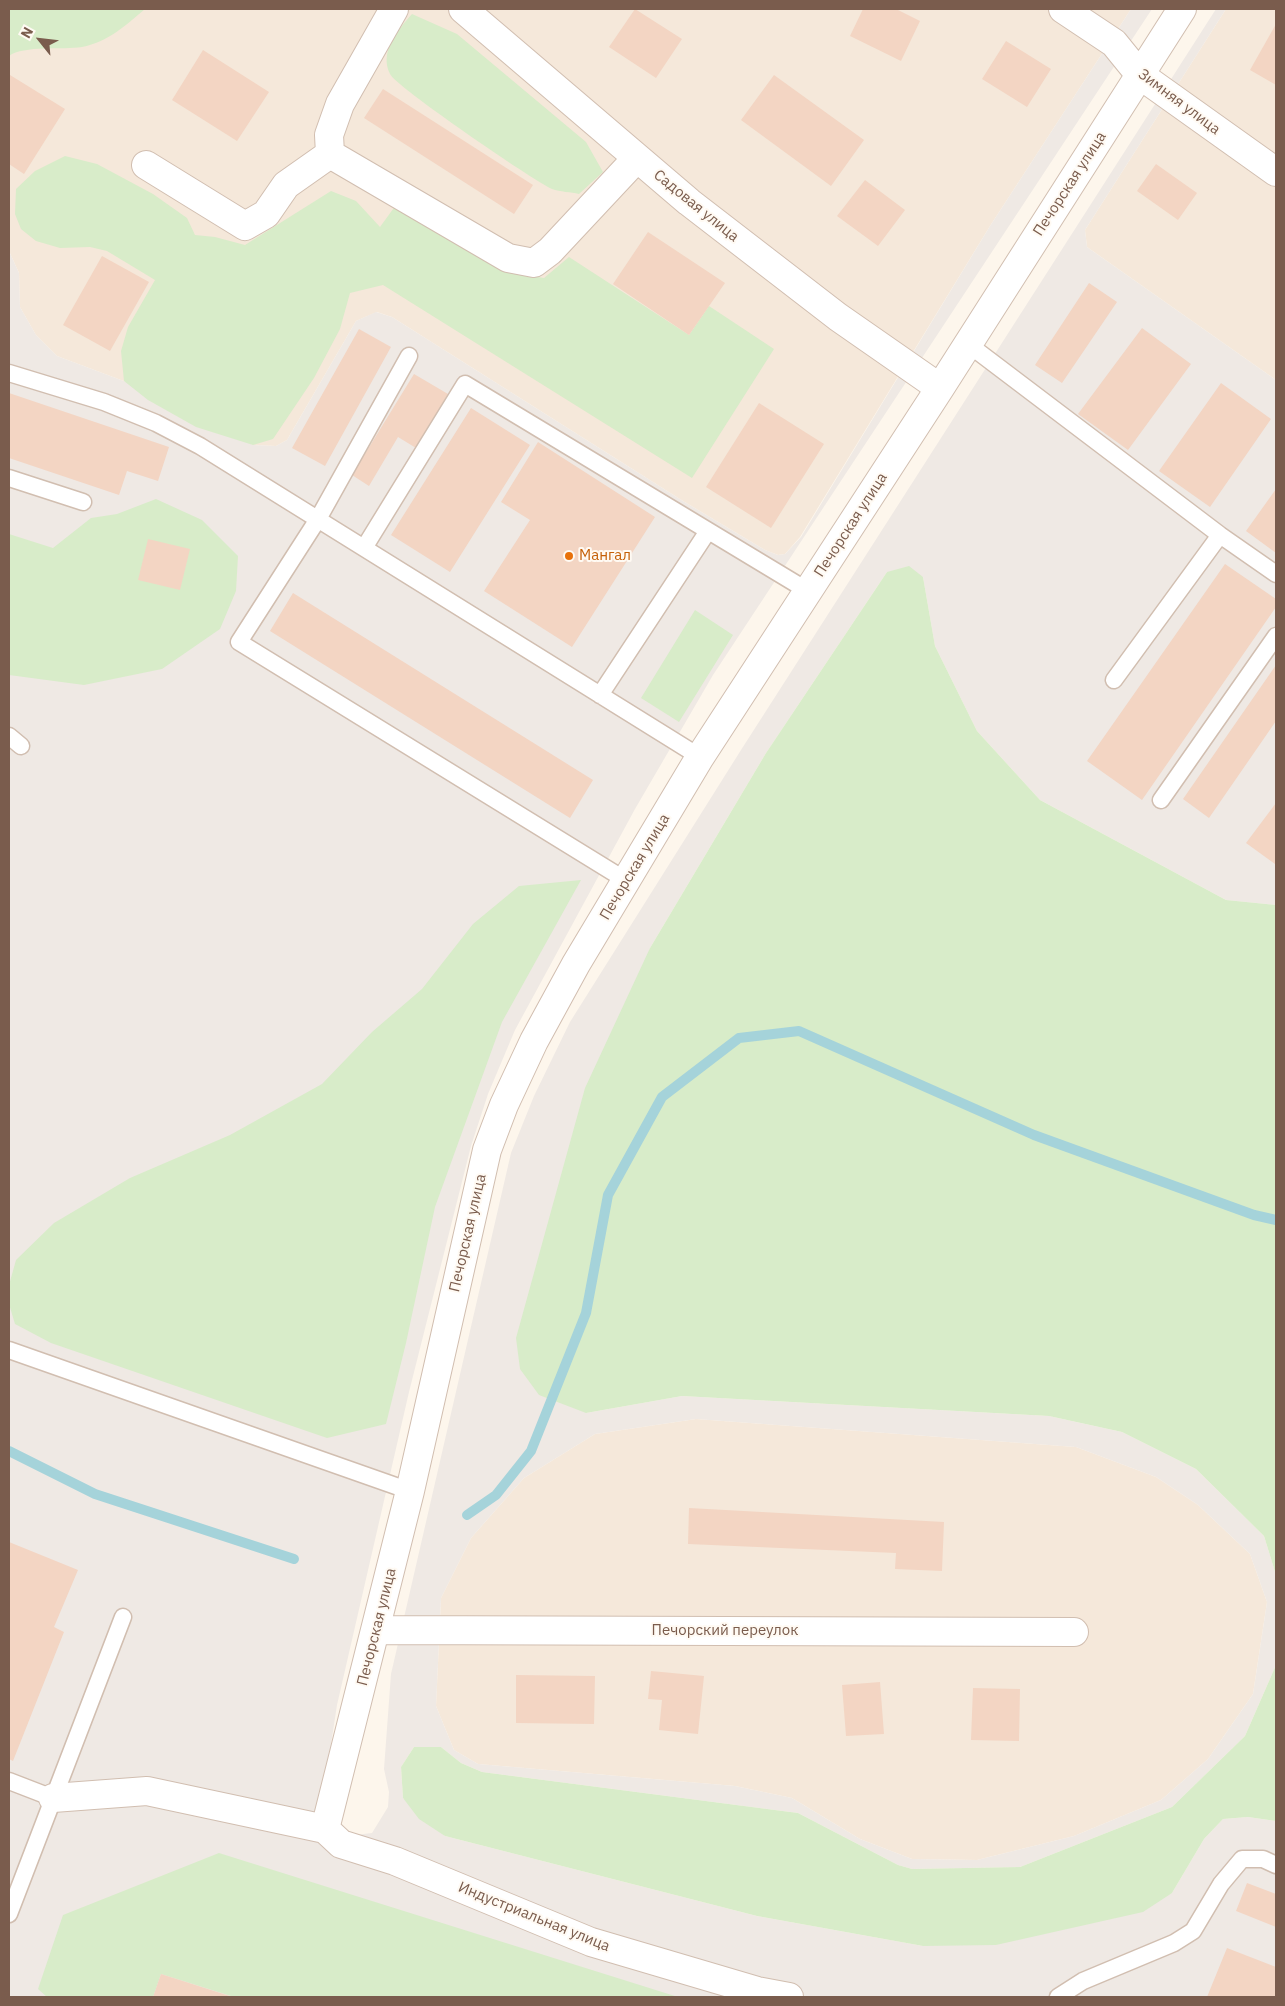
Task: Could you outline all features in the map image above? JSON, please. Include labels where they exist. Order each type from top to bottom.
[{"type":"street","points":[[330,154],[329,135],[340,104],[394,9]]},
{"type":"street","name":"Садовая улица","points":[[463,9],[690,202],[838,317],[940,388]]},
{"type":"street","name":"Зимняя улица","points":[[1063,9],[1114,44],[1140,75],[1276,172]]},
{"type":"street","name":"Печорская улица","points":[[333,1836],[377,1630],[487,1150],[504,1105],[534,1041],[576,964],[700,757],[940,388],[1182,9]]},
{"type":"street","points":[[330,154],[508,258],[534,263],[550,251],[638,158]]},
{"type":"street","points":[[146,165],[245,226],[266,214],[286,185],[330,154]]},
{"type":"street","name":"Печорский переулок","points":[[377,1630],[1074,1632]]},
{"type":"street","points":[[53,1798],[147,1791],[333,1836]]},
{"type":"street","name":"Индустриальная улица","points":[[333,1836],[591,1942],[757,1991],[789,1997]]},
{"type":"lane","points":[[968,344],[1220,535],[1276,574]]},
{"type":"lane","points":[[409,356],[318,519],[239,642],[627,881]]},
{"type":"lane","points":[[9,373],[104,402],[156,423],[200,446],[700,757]]},
{"type":"lane","points":[[364,548],[465,384],[808,591]]},
{"type":"lane","points":[[9,478],[82,502]]},
{"type":"lane","points":[[600,695],[708,531]]},
{"type":"lane","points":[[1114,680],[1220,535]]},
{"type":"lane","points":[[1162,800],[1276,636]]},
{"type":"lane","points":[[9,1350],[410,1491]]},
{"type":"lane","points":[[9,1914],[123,1617]]},
{"type":"lane","points":[[9,1781],[53,1798]]},
{"type":"lane","points":[[1058,1997],[1083,1981],[1174,1943],[1193,1931],[1222,1884],[1242,1859],[1263,1859],[1276,1865]]},
{"type":"shaded area","points":[[9,9],[1131,9],[990,226],[800,537],[785,554],[778,555],[765,550],[683,501],[392,317],[377,312],[356,321],[287,440],[276,446],[253,445],[161,395],[57,356],[36,335],[20,307],[19,273],[9,251]]},
{"type":"shaded area","points":[[1131,9],[1152,9],[713,675],[635,809],[515,1030],[488,1094],[471,1146],[409,1392],[337,1705],[329,1757],[334,1815],[345,1828],[355,1835],[372,1833],[388,1807],[389,1792],[384,1769],[391,1674],[511,1153],[534,1096],[570,1022],[741,750],[1216,9],[1226,9],[1085,230],[1087,247],[1276,380],[1276,905],[1226,900],[1040,800],[977,731],[935,646],[923,577],[887,572],[766,753],[650,948],[586,1413],[682,1396],[1049,1416],[1122,1432],[1196,1469],[1264,1536],[1276,1575],[1276,1665],[1245,1736],[1172,1807],[1020,1867],[912,1869],[898,1865],[798,1813],[482,1772],[461,1763],[441,1747],[414,1747],[401,1767],[403,1798],[445,1836],[757,1916],[923,1946],[1172,1893],[1204,1839],[1223,1819],[1248,1817],[1276,1821],[1276,1997],[9,1997],[9,251],[19,273],[20,307],[36,335],[57,356],[161,395],[253,445],[276,446],[287,440],[356,321],[376,312],[392,317],[683,501],[765,550],[778,555],[785,554],[801,537],[990,226]],"holes":[[[696,1419],[1076,1447],[1156,1477],[1198,1505],[1250,1554],[1267,1602],[1253,1694],[1208,1759],[1161,1800],[1074,1836],[977,1860],[912,1859],[860,1839],[792,1798],[735,1786],[478,1764],[454,1750],[436,1706],[441,1598],[471,1538],[524,1478],[595,1434]]]},
{"type":"shaded area","points":[[1226,9],[1276,9],[1276,380],[1087,247],[1085,230]]},
{"type":"shaded area","points":[[696,1419],[1076,1447],[1156,1477],[1198,1505],[1250,1554],[1267,1602],[1253,1694],[1208,1759],[1161,1800],[1074,1836],[977,1860],[912,1859],[860,1839],[792,1798],[735,1786],[478,1764],[454,1750],[436,1706],[441,1598],[471,1538],[524,1478],[595,1434]]},
{"type":"green space","points":[[9,9],[145,9],[116,32],[91,45],[74,48],[24,50],[9,56]]},
{"type":"green space","points":[[412,14],[457,34],[586,142],[603,172],[579,194],[552,189],[466,133],[398,82],[390,74],[387,65],[388,49],[396,34]]},
{"type":"green space","points":[[65,156],[97,164],[153,194],[187,218],[195,235],[215,237],[245,245],[331,191],[356,201],[380,227],[396,205],[513,273],[544,278],[569,257],[689,335],[709,306],[774,349],[692,478],[383,285],[350,293],[340,329],[314,378],[273,439],[253,445],[196,427],[148,400],[124,381],[121,351],[128,327],[155,280],[107,251],[90,247],[60,248],[36,241],[21,229],[15,214],[16,189],[35,171]]},
{"type":"green space","points":[[156,499],[202,520],[238,556],[236,591],[220,629],[162,669],[84,685],[9,675],[9,534],[53,548],[91,518],[117,514]]},
{"type":"green space","points":[[909,566],[923,577],[935,646],[977,731],[1040,800],[1226,900],[1276,905],[1276,1575],[1264,1536],[1196,1469],[1122,1432],[1049,1416],[682,1396],[586,1413],[539,1395],[520,1369],[516,1338],[585,1088],[650,948],[766,753],[887,572]]},
{"type":"green space","points":[[695,610],[733,635],[679,722],[641,698]]},
{"type":"green space","points":[[581,880],[502,1022],[435,1207],[406,1343],[386,1424],[327,1438],[51,1343],[15,1324],[9,1304],[9,1285],[16,1260],[54,1223],[130,1178],[230,1135],[322,1084],[372,1032],[422,989],[473,924],[519,886]]},
{"type":"green space","points":[[1276,1665],[1276,1821],[1248,1817],[1223,1819],[1204,1839],[1172,1893],[1143,1912],[996,1945],[923,1946],[757,1916],[445,1836],[419,1819],[403,1798],[401,1767],[414,1747],[441,1747],[461,1763],[482,1772],[798,1813],[898,1865],[912,1869],[1020,1867],[1172,1807],[1245,1736]]},
{"type":"green space","points":[[219,1853],[678,1997],[234,1997],[161,1974],[153,1997],[47,1997],[38,1989],[63,1915]]},
{"type":"building","points":[[635,9],[682,39],[656,78],[609,47]]},
{"type":"building","points":[[863,9],[896,9],[920,21],[901,61],[850,36]]},
{"type":"building","points":[[1276,24],[1276,85],[1250,70]]},
{"type":"building","points":[[1006,41],[1051,69],[1027,107],[982,79]]},
{"type":"building","points":[[203,50],[269,92],[237,141],[172,100]]},
{"type":"building","points":[[10,75],[65,109],[24,174],[9,164]]},
{"type":"building","points":[[774,75],[864,140],[831,186],[741,120]]},
{"type":"building","points":[[383,89],[533,185],[514,214],[364,118]]},
{"type":"building","points":[[1156,164],[1197,193],[1178,220],[1137,191]]},
{"type":"building","points":[[865,180],[905,210],[878,246],[837,216]]},
{"type":"building","points":[[648,232],[725,283],[689,335],[613,284]]},
{"type":"building","points":[[102,256],[149,282],[110,351],[63,325]]},
{"type":"building","points":[[1089,283],[1117,302],[1062,383],[1035,365]]},
{"type":"building","points":[[1142,328],[1191,364],[1128,450],[1078,414]]},
{"type":"building","points":[[359,329],[391,347],[325,466],[292,448]]},
{"type":"building","points":[[414,374],[448,394],[416,448],[398,437],[369,486],[352,475]]},
{"type":"building","points":[[1221,383],[1271,419],[1210,507],[1159,471]]},
{"type":"building","points":[[9,393],[169,447],[158,481],[127,471],[119,495],[9,458]]},
{"type":"building","points":[[759,403],[824,444],[771,528],[706,487]]},
{"type":"building","points":[[471,408],[530,445],[450,572],[391,535]]},
{"type":"building","name":"Мангал","points":[[538,442],[655,517],[572,647],[484,591],[530,520],[501,502]]},
{"type":"building","points":[[1276,489],[1276,553],[1246,531]]},
{"type":"building","points":[[148,539],[190,549],[180,590],[138,580]]},
{"type":"building","points":[[1225,564],[1276,599],[1276,607],[1142,800],[1087,761]]},
{"type":"building","points":[[293,593],[593,780],[570,818],[270,631]]},
{"type":"building","points":[[1276,665],[1276,721],[1209,818],[1183,799]]},
{"type":"building","points":[[1276,803],[1276,862],[1275,864],[1246,843]]},
{"type":"building","points":[[689,1508],[944,1522],[942,1571],[895,1569],[896,1553],[688,1544]]},
{"type":"building","points":[[9,1542],[78,1570],[54,1627],[64,1632],[13,1761],[9,1759]]},
{"type":"building","points":[[651,1671],[704,1676],[698,1734],[659,1730],[662,1700],[648,1699]]},
{"type":"building","points":[[516,1675],[595,1676],[594,1724],[516,1723]]},
{"type":"building","points":[[880,1682],[884,1734],[846,1736],[842,1685]]},
{"type":"building","points":[[973,1688],[1020,1689],[1019,1741],[971,1740]]},
{"type":"building","points":[[1247,1883],[1276,1894],[1276,1927],[1236,1911]]},
{"type":"building","points":[[1227,1948],[1276,1967],[1276,1997],[1207,1997]]},
{"type":"building","points":[[161,1974],[233,1997],[153,1997]]},
{"type":"waterway","points":[[467,1515],[496,1495],[531,1451],[586,1313],[608,1195],[662,1097],[739,1038],[799,1031],[1034,1135],[1254,1215],[1276,1220]]},
{"type":"waterway","points":[[9,1451],[95,1494],[294,1559]]},
{"type":"place","name":"Мангал","points":[[569,556]]}]
